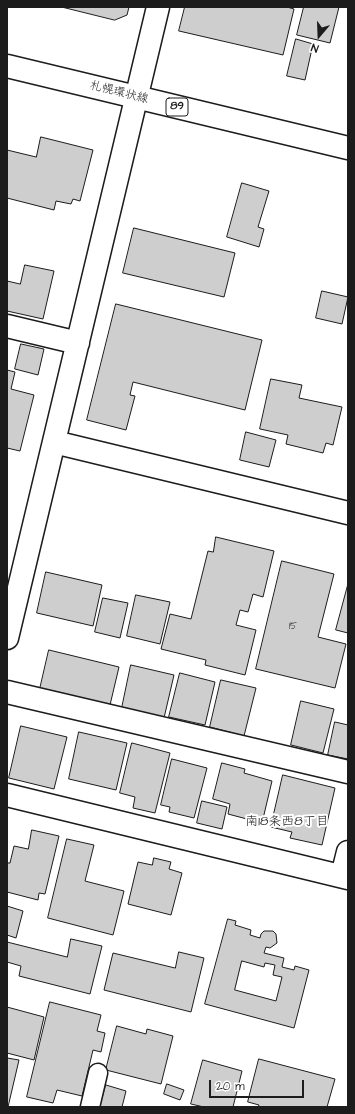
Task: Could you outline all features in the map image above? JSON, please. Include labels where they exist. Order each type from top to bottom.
[{"type":"street","points":[[7,638],[14,577],[54,442],[158,7]]},
{"type":"street","name":"札幌環状線","points":[[7,66],[348,148]]},
{"type":"street","points":[[7,326],[78,343]]},
{"type":"street","points":[[54,442],[348,514]]},
{"type":"street","points":[[7,692],[348,772]]},
{"type":"street","points":[[7,795],[345,877],[348,852]]},
{"type":"lane","points":[[90,1107],[98,1073]]},
{"type":"building","points":[[62,7],[129,7],[127,15],[115,20]]},
{"type":"building","points":[[185,7],[287,7],[294,9],[283,55],[179,31]]},
{"type":"building","points":[[304,7],[339,7],[330,43],[297,35]]},
{"type":"building","points":[[296,39],[313,44],[305,80],[287,76]]},
{"type":"building","points":[[41,137],[93,150],[80,201],[73,199],[71,204],[56,201],[54,210],[7,198],[7,150],[36,157]]},
{"type":"building","points":[[242,183],[269,191],[258,227],[264,229],[259,247],[227,237]]},
{"type":"building","points":[[134,228],[235,253],[224,297],[123,273]]},
{"type":"building","points":[[25,265],[54,271],[43,319],[7,311],[7,281],[20,284]]},
{"type":"building","points":[[322,291],[348,297],[342,324],[316,318]]},
{"type":"building","points":[[116,304],[262,340],[245,410],[133,382],[130,395],[135,396],[126,430],[87,420]]},
{"type":"building","points":[[21,344],[44,349],[38,375],[15,369]]},
{"type":"building","points":[[7,370],[15,372],[11,389],[34,395],[20,451],[7,448]]},
{"type":"building","points":[[271,379],[302,385],[299,398],[342,407],[333,445],[326,443],[323,453],[286,444],[288,435],[260,429]]},
{"type":"building","points":[[246,432],[276,440],[269,467],[240,460]]},
{"type":"building","points":[[216,537],[274,551],[263,597],[253,594],[248,612],[240,610],[236,625],[256,630],[245,675],[205,665],[206,660],[161,649],[170,614],[191,619],[208,551],[213,552]]},
{"type":"building","points":[[282,561],[334,574],[318,637],[346,644],[335,688],[256,669]]},
{"type":"building","points":[[46,572],[102,585],[93,626],[37,613]]},
{"type":"building","points":[[348,584],[348,633],[336,630]]},
{"type":"building","points":[[136,595],[170,602],[160,644],[127,636]]},
{"type":"building","points":[[103,598],[128,603],[120,638],[95,632]]},
{"type":"building","points":[[49,650],[119,667],[110,705],[40,689]]},
{"type":"building","points":[[131,665],[174,675],[164,718],[122,708]]},
{"type":"building","points":[[180,673],[215,682],[205,725],[169,717]]},
{"type":"building","points":[[221,680],[256,688],[244,736],[210,727]]},
{"type":"building","points":[[301,701],[334,709],[323,753],[291,745]]},
{"type":"building","points":[[335,722],[348,725],[348,759],[328,755]]},
{"type":"building","points":[[21,726],[67,737],[54,789],[9,778]]},
{"type":"building","points":[[79,732],[127,743],[116,790],[69,779]]},
{"type":"building","points":[[132,743],[170,753],[155,813],[133,808],[135,797],[120,793]]},
{"type":"building","points":[[172,759],[207,768],[194,818],[169,812],[170,807],[161,805]]},
{"type":"building","points":[[222,763],[245,769],[244,773],[272,781],[262,823],[228,814],[230,804],[213,799]]},
{"type":"building","points":[[283,775],[335,788],[322,845],[290,838],[292,832],[271,827]]},
{"type":"building","points":[[202,801],[227,807],[222,829],[197,823]]},
{"type":"building","points":[[32,830],[59,836],[45,894],[39,893],[38,900],[7,892],[7,863],[10,863],[14,846],[28,849]]},
{"type":"building","points":[[67,839],[94,845],[85,881],[124,891],[113,935],[48,918]]},
{"type":"building","points":[[154,858],[171,862],[169,869],[182,873],[171,915],[128,904],[138,862],[152,865]]},
{"type":"building","points":[[7,906],[23,911],[16,938],[7,935]]},
{"type":"building","points":[[228,919],[236,921],[235,925],[251,930],[250,935],[260,938],[264,931],[273,931],[276,934],[277,943],[270,948],[266,947],[264,953],[284,958],[282,967],[294,970],[295,966],[309,970],[294,1028],[205,1004]],"holes":[[[242,961],[264,967],[265,963],[275,965],[273,975],[282,977],[276,1001],[235,990]]]},
{"type":"building","points":[[71,939],[102,946],[90,994],[19,976],[21,966],[7,962],[7,942],[67,957]]},
{"type":"building","points":[[179,952],[204,958],[191,1012],[104,990],[113,953],[175,968]]},
{"type":"building","points":[[50,1002],[101,1015],[97,1031],[105,1033],[101,1052],[93,1050],[82,1096],[57,1090],[53,1103],[27,1097]]},
{"type":"building","points":[[7,1007],[44,1017],[34,1060],[7,1053]]},
{"type":"building","points":[[117,1026],[146,1034],[147,1029],[173,1036],[161,1084],[106,1070]]},
{"type":"building","points":[[7,1058],[19,1060],[8,1107],[7,1107]]},
{"type":"building","points":[[259,1059],[335,1079],[327,1107],[258,1107],[259,1105],[248,1102]]},
{"type":"building","points":[[203,1060],[242,1071],[233,1107],[204,1107],[191,1104]]},
{"type":"building","points":[[167,1084],[184,1090],[180,1100],[164,1094]]},
{"type":"building","points":[[106,1085],[126,1091],[122,1107],[100,1107]]},
{"type":"district","name":"南18条西8丁目","points":[[287,822]]}]
